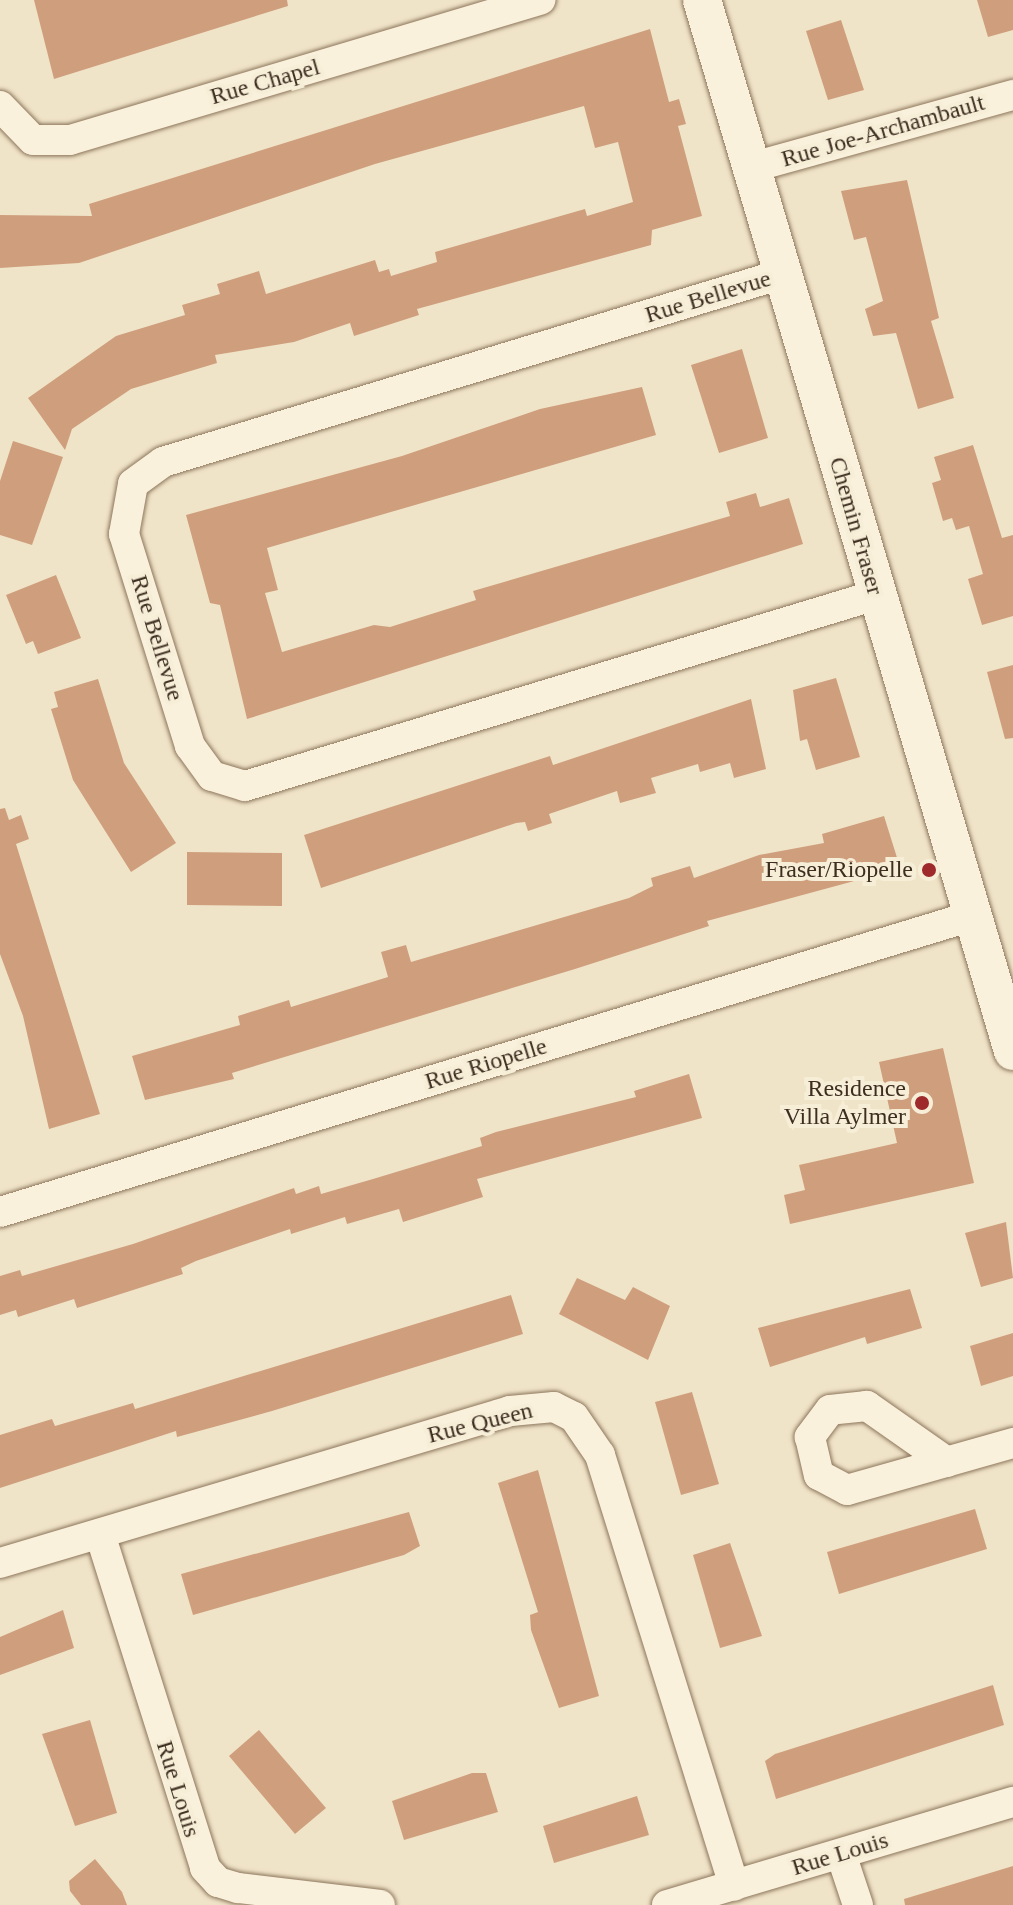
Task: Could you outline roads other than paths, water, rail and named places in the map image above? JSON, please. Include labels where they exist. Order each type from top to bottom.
[{"type":"street","name":"Rue Chapel","points":[[0,106],[33,140],[70,140],[541,0]]},
{"type":"street","name":"Chemin Fraser","points":[[702,0],[1013,1051]]},
{"type":"street","name":"Rue Joe-Archambault","points":[[753,167],[1013,95]]},
{"type":"street","name":"Rue Bellevue","points":[[782,274],[163,462],[133,484],[124,534],[190,746],[212,776],[245,786],[876,595]]},
{"type":"street","name":"Rue Riopelle","points":[[2,1203],[972,916]]},
{"type":"street","name":"Rue Queen","points":[[0,1563],[510,1411],[554,1407],[574,1417],[600,1455],[734,1886]]},
{"type":"street","points":[[947,1462],[1013,1443]]},
{"type":"street","name":"Rue Louis","points":[[100,1534],[205,1868],[218,1882],[238,1888],[380,1905]]},
{"type":"street","name":"Rue Louis","points":[[667,1905],[1013,1802]]},
{"type":"street","points":[[841,1854],[858,1905]]},
{"type":"place","name":"Fraser/Riopelle","points":[[929,870]]},
{"type":"place","name":"Residence Villa Aylmer","points":[[922,1103]]}]
